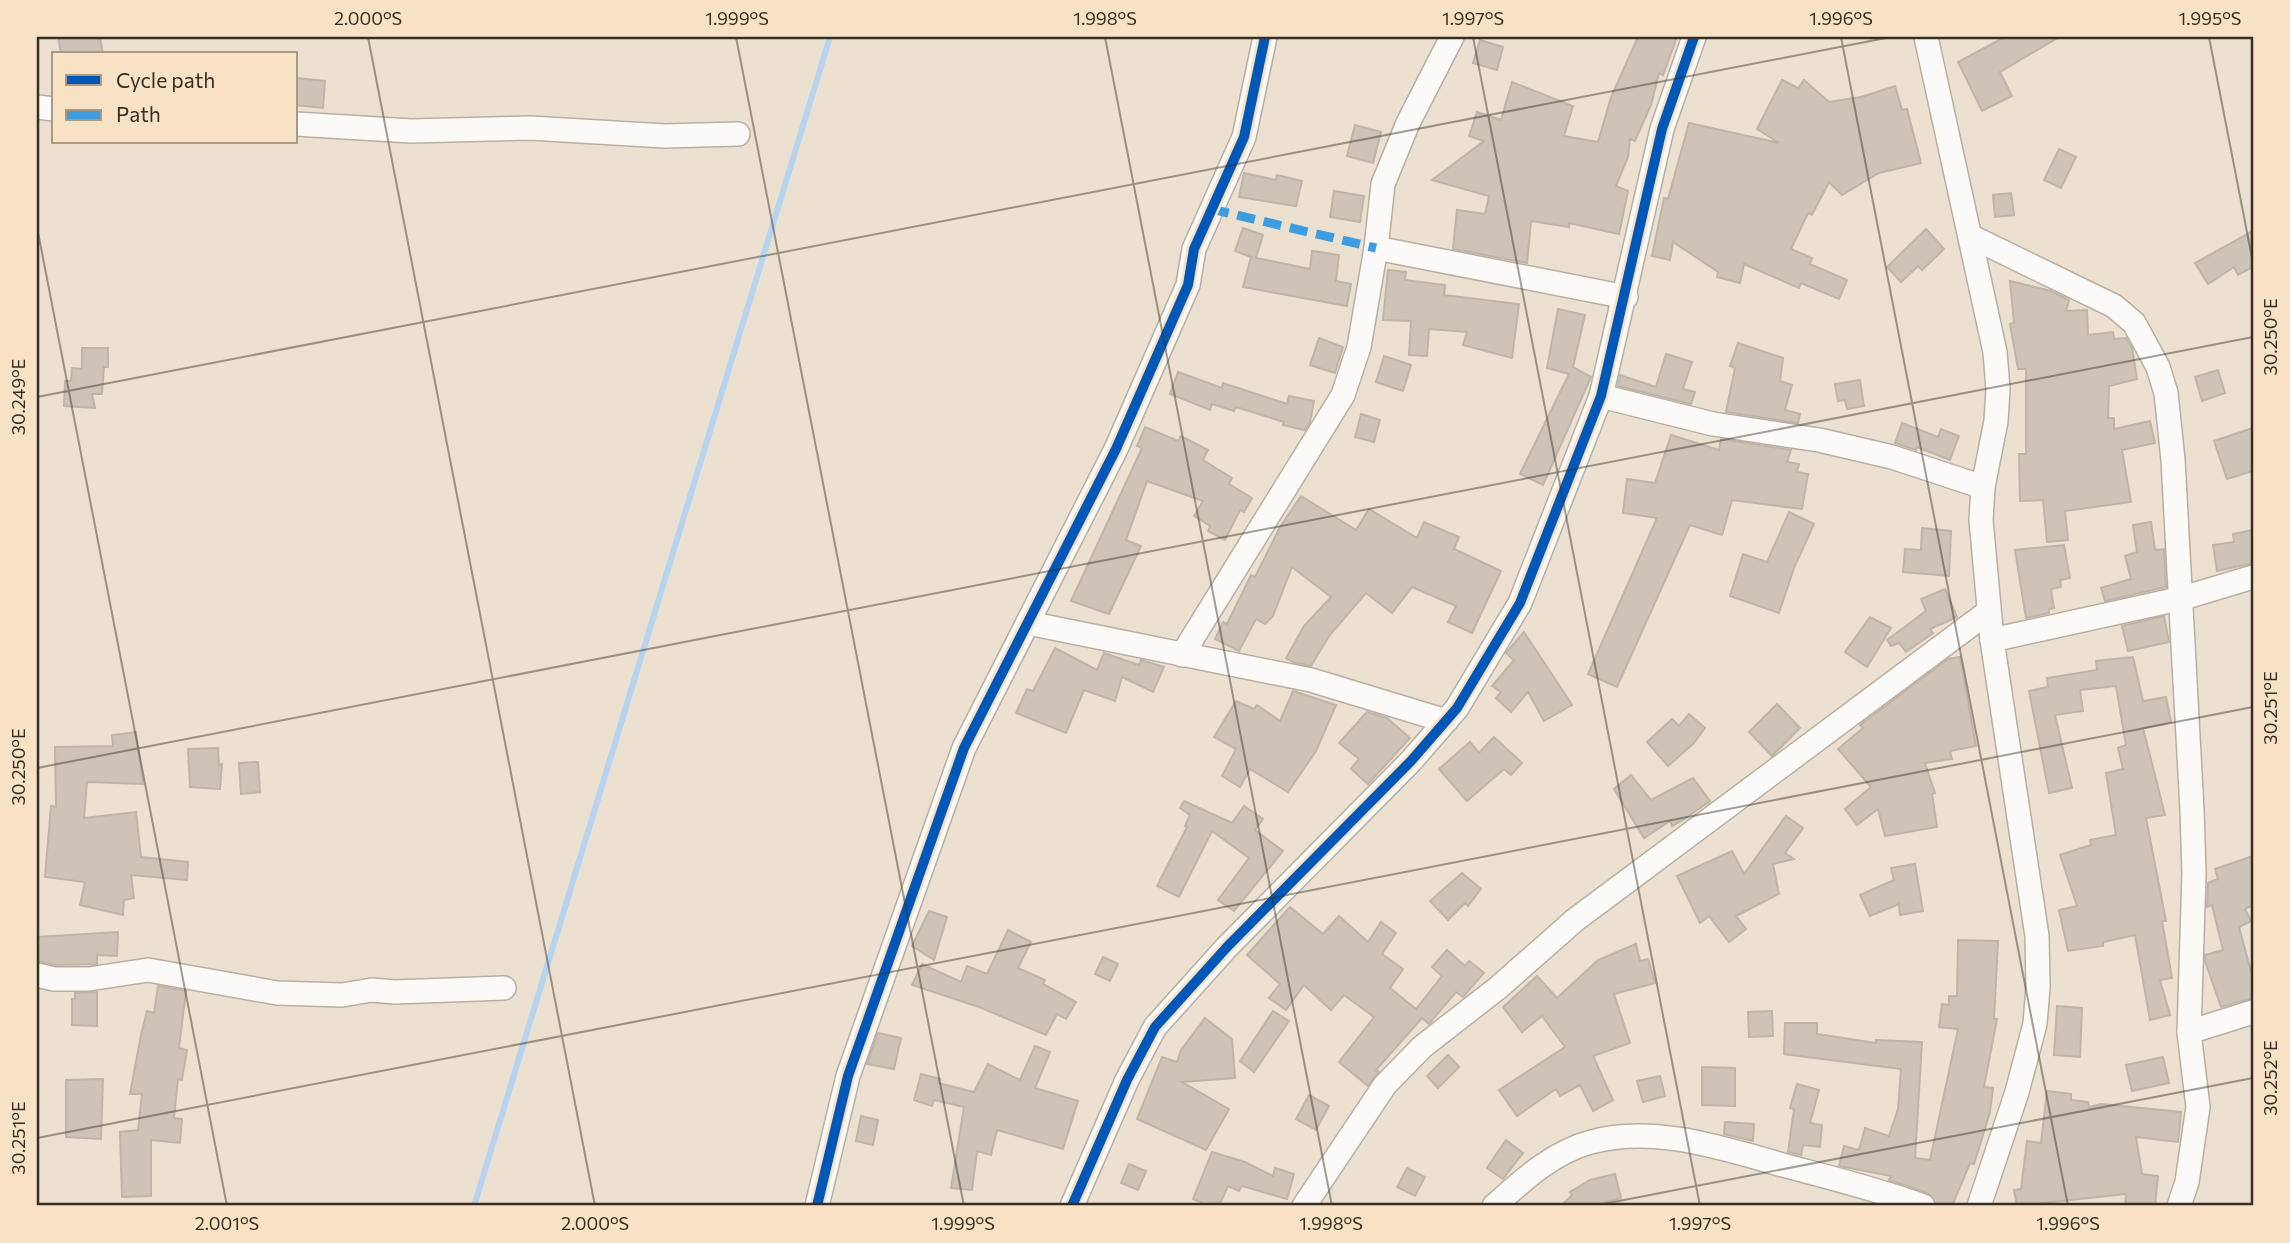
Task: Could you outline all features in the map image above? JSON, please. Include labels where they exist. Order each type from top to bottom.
[{"type":"street","points":[[817,1206],[848,1076],[964,748],[1116,449],[1188,285],[1194,249],[1244,137],[1265,37]]},
{"type":"street","points":[[1181,654],[1343,395],[1359,347],[1376,248],[1383,184],[1408,123],[1452,37]]},
{"type":"street","points":[[1072,1206],[1127,1080],[1155,1027],[1227,947],[1446,721],[1457,708],[1520,603],[1601,396],[1626,297],[1662,130],[1695,37]]},
{"type":"street","points":[[1926,37],[1995,352],[1998,389],[1996,421],[1983,487],[1981,520],[1988,612],[2037,936],[2038,987],[2035,1024],[2021,1078],[1979,1206]]},
{"type":"street","points":[[298,124],[411,131],[530,128],[665,136],[738,134]]},
{"type":"street","points":[[1970,236],[2114,306],[2133,324],[2148,344],[2166,393],[2183,598],[2193,873],[2189,1032],[2198,1107],[2187,1182],[2179,1206]]},
{"type":"street","points":[[1376,248],[1626,297]]},
{"type":"street","points":[[1601,396],[1713,424],[1819,440],[1892,457],[1983,487]]},
{"type":"street","points":[[1992,640],[2183,598],[2253,577]]},
{"type":"street","points":[[1304,1206],[1385,1086],[1422,1047],[1499,987],[1575,920],[1988,612]]},
{"type":"street","points":[[1028,622],[1311,680],[1446,721]]},
{"type":"street","points":[[37,975],[54,979],[89,979],[148,970],[277,993],[342,995],[372,990],[395,992],[504,988]]},
{"type":"street","points":[[2189,1032],[2253,1012]]},
{"type":"street","points":[[1494,1206],[1526,1177],[1556,1157],[1591,1142],[1633,1137],[1683,1140],[1741,1153],[1883,1191],[1923,1206]]},
{"type":"building","points":[[58,37],[100,37],[103,52],[61,52]]},
{"type":"building","points":[[1638,37],[1677,37],[1663,75],[1659,73],[1651,105],[1635,141],[1630,139],[1628,157],[1616,186],[1628,191],[1619,234],[1569,223],[1569,227],[1531,221],[1527,263],[1453,249],[1457,210],[1485,214],[1489,196],[1432,180],[1484,141],[1469,136],[1477,112],[1501,120],[1512,82],[1573,106],[1564,136],[1598,142],[1611,97]]},
{"type":"building","points":[[2005,37],[2059,37],[2000,72],[2012,96],[1982,111],[1958,62]]},
{"type":"building","points":[[1480,40],[1503,47],[1497,70],[1473,63]]},
{"type":"building","points":[[298,78],[325,81],[323,108],[298,105]]},
{"type":"building","points":[[1782,80],[1798,88],[1804,80],[1829,102],[1861,97],[1895,86],[1902,110],[1907,109],[1921,163],[1879,173],[1842,195],[1829,182],[1812,215],[1808,213],[1791,249],[1812,258],[1810,264],[1847,280],[1839,299],[1801,283],[1799,288],[1744,264],[1740,283],[1717,277],[1718,272],[1673,242],[1670,260],[1652,256],[1664,198],[1668,199],[1689,123],[1779,143],[1757,129]]},
{"type":"building","points":[[1355,125],[1381,132],[1373,163],[1347,156]]},
{"type":"building","points":[[2059,149],[2076,157],[2061,188],[2044,180]]},
{"type":"building","points":[[1244,173],[1276,180],[1277,175],[1302,181],[1296,206],[1239,197]]},
{"type":"building","points":[[1334,191],[1364,196],[1360,222],[1330,217]]},
{"type":"building","points":[[2011,193],[2014,215],[1995,217],[1993,195]]},
{"type":"building","points":[[1243,228],[1263,235],[1256,258],[1310,269],[1312,251],[1339,255],[1336,281],[1351,284],[1347,306],[1243,287],[1251,257],[1235,251]]},
{"type":"building","points":[[1926,229],[1944,249],[1922,270],[1918,266],[1901,282],[1887,267]]},
{"type":"building","points":[[2253,231],[2253,267],[2238,275],[2234,267],[2208,284],[2195,263]]},
{"type":"building","points":[[1388,270],[1406,272],[1405,280],[1445,285],[1444,295],[1519,304],[1512,358],[1463,345],[1467,332],[1429,329],[1427,356],[1409,355],[1411,321],[1383,320]]},
{"type":"building","points":[[2010,281],[2051,291],[2069,300],[2066,311],[2087,310],[2088,335],[2113,332],[2114,339],[2126,338],[2132,348],[2137,379],[2109,386],[2108,418],[2114,418],[2114,429],[2150,421],[2155,443],[2122,450],[2131,502],[2065,511],[2068,540],[2047,542],[2043,500],[2020,501],[2019,454],[2026,454],[2026,369],[2018,369],[2010,324],[2014,323]]},
{"type":"building","points":[[1558,309],[1585,315],[1573,367],[1591,377],[1543,485],[1520,474],[1569,374],[1547,368]]},
{"type":"building","points":[[1319,338],[1343,347],[1335,373],[1310,365]]},
{"type":"building","points":[[1738,343],[1783,358],[1780,381],[1792,385],[1785,410],[1800,414],[1798,423],[1726,412],[1735,368],[1730,366]]},
{"type":"building","points":[[82,348],[108,348],[108,367],[104,367],[102,394],[92,394],[95,408],[64,406],[65,381],[71,381],[72,368],[82,369]]},
{"type":"building","points":[[1666,354],[1692,362],[1683,389],[1695,392],[1691,404],[1618,386],[1620,375],[1656,387]]},
{"type":"building","points":[[1384,356],[1411,365],[1403,391],[1376,382]]},
{"type":"building","points":[[2218,370],[2225,393],[2202,401],[2195,377]]},
{"type":"building","points":[[1178,372],[1222,388],[1223,383],[1287,404],[1289,396],[1314,401],[1310,422],[1305,430],[1283,425],[1284,422],[1236,407],[1234,411],[1212,404],[1210,410],[1170,394]]},
{"type":"building","points":[[1860,380],[1864,406],[1847,409],[1845,400],[1838,401],[1835,384]]},
{"type":"building","points":[[1361,414],[1380,420],[1374,442],[1355,437]]},
{"type":"building","points":[[1902,423],[1938,437],[1941,429],[1959,436],[1950,460],[1917,447],[1916,450],[1895,443]]},
{"type":"building","points":[[1145,427],[1178,441],[1181,436],[1208,450],[1203,460],[1232,478],[1229,484],[1252,498],[1244,512],[1240,510],[1225,540],[1208,531],[1210,526],[1194,516],[1203,501],[1147,481],[1126,540],[1141,546],[1109,614],[1071,601],[1142,448],[1137,446]]},
{"type":"building","points":[[2253,428],[2253,471],[2227,479],[2214,441]]},
{"type":"building","points":[[1671,435],[1719,450],[1721,439],[1791,450],[1787,462],[1799,464],[1797,472],[1808,474],[1802,509],[1732,500],[1722,535],[1690,525],[1617,687],[1588,674],[1657,518],[1623,513],[1627,479],[1655,483]]},
{"type":"building","points":[[1301,496],[1356,530],[1369,509],[1417,538],[1424,522],[1459,537],[1454,549],[1501,571],[1472,633],[1448,622],[1456,606],[1412,587],[1392,613],[1366,593],[1329,636],[1311,666],[1293,662],[1286,658],[1304,626],[1331,597],[1292,567],[1273,616],[1265,624],[1256,619],[1239,651],[1215,639],[1223,622],[1227,624],[1251,575],[1255,577],[1280,527]]},
{"type":"building","points":[[1789,512],[1814,524],[1794,568],[1779,613],[1730,596],[1743,554],[1767,562]]},
{"type":"building","points":[[2151,522],[2155,550],[2164,549],[2166,587],[2105,601],[2101,588],[2131,579],[2125,556],[2137,552],[2133,525]]},
{"type":"building","points":[[1922,528],[1951,531],[1949,576],[1903,572],[1905,549],[1921,550]]},
{"type":"building","points":[[2253,530],[2253,563],[2217,571],[2213,545],[2234,542],[2233,534]]},
{"type":"building","points":[[2064,545],[2070,578],[2060,580],[2061,587],[2051,589],[2054,608],[2049,609],[2049,613],[2026,618],[2015,550]]},
{"type":"building","points":[[1945,589],[1957,617],[1930,629],[1933,633],[1906,652],[1899,643],[1891,646],[1887,640],[1926,611],[1921,599]]},
{"type":"building","points":[[2164,616],[2169,642],[2128,651],[2122,626]]},
{"type":"building","points":[[1870,617],[1891,628],[1867,667],[1845,652]]},
{"type":"building","points":[[1524,632],[1572,705],[1544,721],[1528,692],[1511,712],[1496,698],[1501,692],[1492,686],[1514,660],[1506,653]]},
{"type":"building","points":[[1055,648],[1097,670],[1104,653],[1139,665],[1141,660],[1164,667],[1153,692],[1122,677],[1115,701],[1084,690],[1066,733],[1016,713],[1027,689],[1033,691]]},
{"type":"building","points":[[1960,657],[1976,746],[1950,751],[1952,759],[1925,763],[1935,793],[1932,794],[1937,827],[1885,836],[1878,809],[1857,825],[1845,809],[1871,787],[1838,749],[1863,728],[1860,725],[1948,659]]},
{"type":"building","points":[[2133,657],[2143,701],[2166,697],[2171,722],[2143,728],[2165,815],[2146,818],[2166,921],[2162,921],[2172,978],[2160,980],[2170,1015],[2150,1020],[2135,935],[2103,942],[2103,946],[2068,951],[2059,910],[2077,906],[2060,855],[2091,845],[2090,840],[2116,835],[2106,773],[2123,769],[2118,748],[2126,745],[2116,686],[2080,690],[2083,711],[2055,715],[2072,788],[2049,793],[2029,691],[2048,687],[2047,678],[2097,670],[2096,661]]},
{"type":"building","points":[[1293,691],[1336,705],[1316,751],[1288,792],[1250,769],[1240,787],[1222,776],[1236,749],[1214,737],[1236,701],[1254,709],[1257,705],[1280,721]]},
{"type":"building","points":[[1777,704],[1800,728],[1772,756],[1749,732]]},
{"type":"building","points":[[1367,712],[1387,718],[1410,738],[1368,784],[1351,769],[1359,759],[1339,743]]},
{"type":"building","points":[[1689,714],[1705,728],[1694,743],[1668,766],[1647,742],[1672,719],[1679,726]]},
{"type":"building","points":[[136,732],[143,784],[87,782],[84,818],[136,812],[141,857],[188,862],[187,880],[131,875],[134,898],[124,900],[123,915],[80,905],[85,882],[45,877],[51,806],[56,807],[55,747],[113,746],[112,735]]},
{"type":"building","points":[[1494,737],[1522,763],[1511,775],[1504,769],[1467,801],[1439,769],[1470,742],[1479,753]]},
{"type":"building","points":[[218,748],[219,765],[222,764],[220,789],[190,787],[188,749]]},
{"type":"building","points":[[258,762],[260,792],[241,794],[239,763]]},
{"type":"building","points":[[1631,775],[1651,800],[1693,778],[1710,801],[1683,820],[1672,826],[1670,821],[1644,838],[1614,789]]},
{"type":"building","points":[[1184,801],[1232,823],[1244,806],[1263,819],[1255,830],[1283,851],[1234,911],[1218,900],[1249,858],[1212,831],[1179,897],[1157,886],[1187,827],[1185,826],[1190,815],[1180,808]]},
{"type":"building","points":[[1786,816],[1803,828],[1785,853],[1794,859],[1773,864],[1779,894],[1736,916],[1746,929],[1729,942],[1709,916],[1700,923],[1677,876],[1732,851],[1744,874]]},
{"type":"building","points":[[2253,856],[2253,905],[2245,909],[2251,921],[2239,927],[2251,971],[2253,970],[2253,998],[2221,1007],[2205,961],[2205,955],[2223,950],[2212,905],[2207,907],[2208,883],[2218,879],[2215,869]]},
{"type":"building","points":[[1915,864],[1923,911],[1900,915],[1899,904],[1870,916],[1860,895],[1894,880],[1891,868]]},
{"type":"building","points":[[1462,873],[1481,889],[1468,906],[1465,903],[1448,920],[1430,901]]},
{"type":"building","points":[[1290,907],[1323,934],[1339,916],[1368,942],[1381,922],[1396,933],[1382,954],[1403,969],[1390,988],[1416,1009],[1442,976],[1432,967],[1447,950],[1465,966],[1469,961],[1484,973],[1463,997],[1456,992],[1429,1024],[1422,1018],[1376,1070],[1379,1072],[1368,1086],[1339,1062],[1374,1017],[1344,995],[1331,1010],[1304,985],[1286,1010],[1269,998],[1280,984],[1247,955]]},
{"type":"building","points":[[929,911],[947,917],[934,960],[912,946]]},
{"type":"building","points":[[1008,930],[1031,942],[1018,968],[1045,980],[1043,984],[1076,1002],[1066,1019],[1057,1014],[1046,1035],[979,1007],[912,985],[922,964],[961,982],[967,966],[987,974]]},
{"type":"building","points":[[118,932],[117,956],[97,955],[97,964],[56,965],[37,961],[37,937]]},
{"type":"building","points":[[1958,940],[1998,941],[1994,1019],[1997,1019],[1984,1087],[1993,1088],[1990,1112],[1974,1164],[1970,1163],[1952,1206],[1937,1206],[1928,1193],[1889,1180],[1891,1176],[1839,1166],[1844,1146],[1859,1150],[1865,1128],[1889,1136],[1898,1109],[1901,1069],[1784,1054],[1785,1023],[1817,1023],[1817,1034],[1876,1043],[1876,1040],[1922,1042],[1915,1158],[1930,1160],[1958,1029],[1939,1027],[1942,1004],[1949,1005],[1949,996],[1957,996]]},
{"type":"building","points":[[1636,944],[1640,961],[1648,959],[1655,983],[1614,994],[1630,1043],[1593,1056],[1613,1100],[1593,1111],[1580,1085],[1560,1096],[1556,1089],[1517,1116],[1499,1090],[1565,1047],[1542,1016],[1522,1032],[1503,1007],[1537,976],[1557,998],[1598,960]]},
{"type":"building","points":[[1103,957],[1118,964],[1110,981],[1095,974]]},
{"type":"building","points":[[158,986],[186,991],[179,1048],[187,1050],[182,1080],[178,1079],[174,1118],[182,1119],[180,1143],[151,1140],[151,1196],[122,1197],[120,1132],[138,1130],[142,1094],[130,1094],[147,1011],[154,1013]]},
{"type":"building","points":[[97,992],[97,1026],[72,1025],[72,999],[75,999],[75,993]]},
{"type":"building","points":[[2057,1006],[2082,1008],[2080,1057],[2054,1055]]},
{"type":"building","points":[[1273,1011],[1289,1021],[1254,1072],[1240,1061]]},
{"type":"building","points":[[1772,1011],[1773,1036],[1749,1037],[1748,1012]]},
{"type":"building","points":[[1205,1018],[1232,1039],[1235,1078],[1182,1082],[1229,1109],[1206,1150],[1137,1119],[1162,1057],[1177,1062],[1181,1050]]},
{"type":"building","points":[[878,1033],[901,1038],[894,1069],[867,1064]]},
{"type":"building","points":[[1035,1046],[1050,1052],[1035,1088],[1078,1101],[1063,1149],[997,1130],[991,1155],[977,1151],[972,1190],[951,1188],[964,1107],[934,1100],[932,1106],[914,1100],[921,1074],[940,1079],[938,1083],[974,1092],[988,1064],[1020,1080]]},
{"type":"building","points":[[1448,1055],[1459,1067],[1438,1088],[1427,1076]]},
{"type":"building","points":[[2163,1057],[2169,1083],[2132,1091],[2126,1065]]},
{"type":"building","points":[[1702,1067],[1735,1068],[1735,1106],[1702,1105]]},
{"type":"building","points":[[1660,1076],[1665,1096],[1643,1102],[1637,1081]]},
{"type":"building","points":[[103,1079],[101,1139],[66,1137],[66,1080]]},
{"type":"building","points":[[1797,1084],[1819,1090],[1810,1123],[1822,1125],[1820,1147],[1803,1145],[1801,1155],[1788,1152],[1794,1109],[1790,1108]]},
{"type":"building","points":[[2047,1091],[2071,1094],[2071,1100],[2088,1102],[2089,1107],[2101,1104],[2181,1112],[2178,1142],[2136,1137],[2142,1174],[2158,1176],[2155,1206],[2125,1206],[2126,1194],[2017,1206],[2014,1190],[2021,1189],[2027,1141],[2041,1143]]},
{"type":"building","points":[[1309,1095],[1329,1106],[1316,1130],[1296,1119]]},
{"type":"building","points":[[861,1116],[878,1120],[873,1145],[856,1141]]},
{"type":"building","points":[[1725,1122],[1754,1124],[1753,1141],[1724,1134]]},
{"type":"building","points":[[1506,1140],[1523,1153],[1503,1179],[1487,1168]]},
{"type":"building","points":[[1212,1152],[1245,1162],[1273,1176],[1275,1168],[1294,1174],[1287,1199],[1242,1186],[1239,1191],[1228,1186],[1219,1206],[1209,1206],[1193,1199]]},
{"type":"building","points":[[1129,1164],[1146,1171],[1138,1190],[1121,1183]]},
{"type":"building","points":[[1407,1168],[1425,1177],[1415,1196],[1397,1187]]},
{"type":"building","points":[[1615,1174],[1621,1198],[1591,1206],[1561,1206],[1572,1195],[1570,1192],[1590,1180]]},
{"type":"waterway","points":[[474,1206],[830,37]]},
{"type":"marked path","points":[[1211,209],[1376,248]]},
{"type":"cycle path","points":[[817,1206],[848,1076],[964,748],[1116,449],[1188,285],[1194,249],[1244,137],[1265,37]]},
{"type":"cycle path","points":[[1072,1206],[1127,1080],[1155,1027],[1227,947],[1411,761],[1457,708],[1520,603],[1601,396],[1662,129],[1694,37]]}]
